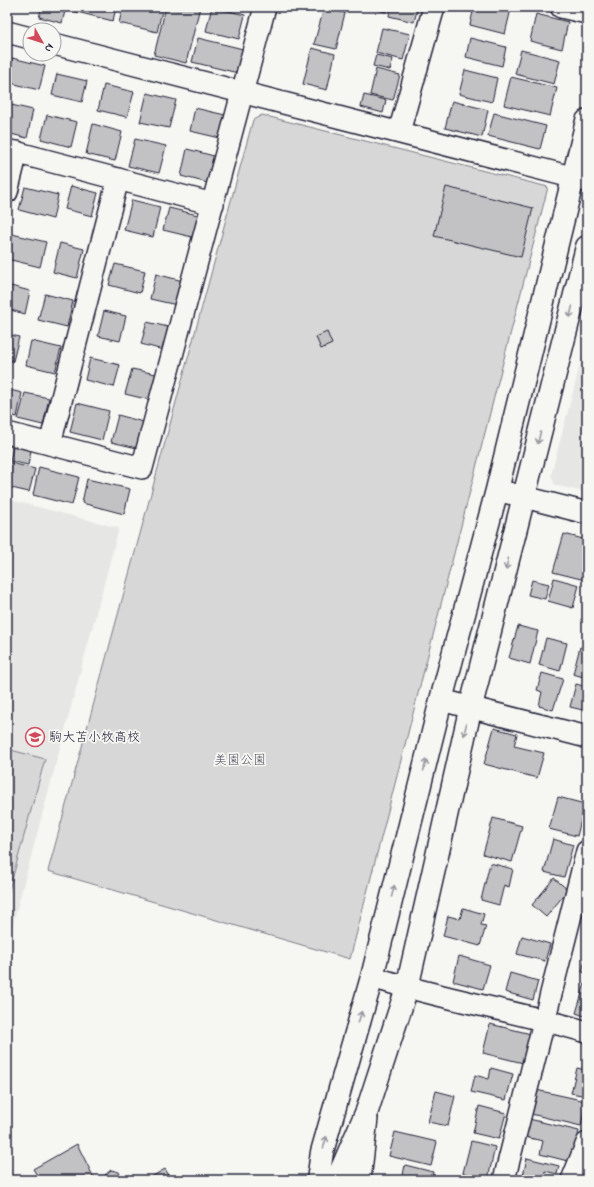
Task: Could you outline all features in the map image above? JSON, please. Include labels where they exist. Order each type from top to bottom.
[{"type":"street","points":[[7,433],[142,468],[265,7]]},
{"type":"street","points":[[399,132],[434,7]]},
{"type":"street","points":[[561,7],[587,13]]},
{"type":"street","points":[[7,32],[22,36]]},
{"type":"street","points":[[62,46],[580,179]]},
{"type":"street","points":[[318,1180],[322,1152],[372,977],[441,700],[580,179],[587,121]]},
{"type":"street","points":[[7,192],[12,151],[213,204]]},
{"type":"street","points":[[50,444],[118,179]]},
{"type":"street","points":[[336,1180],[367,1111],[407,988],[471,706],[587,246]]},
{"type":"street","points":[[497,490],[587,513]]},
{"type":"street","points":[[441,700],[471,706],[587,737]]},
{"type":"street","points":[[504,1180],[587,851]]},
{"type":"street","points":[[372,977],[407,988],[544,1019],[587,1032]]},
{"type":"street","points":[[360,1180],[367,1111]]},
{"type":"street","points":[[572,1180],[587,1143]]},
{"type":"shaded area","points":[[587,339],[587,493],[555,485],[551,475]]},
{"type":"shaded area","name":"駒大苫小牧高校","points":[[7,499],[119,528],[7,946]]},
{"type":"green space","name":"美園公園","points":[[262,115],[548,187],[350,959],[48,871],[253,120]]},
{"type":"green space","points":[[7,749],[45,759],[7,898]]},
{"type":"building","points":[[42,7],[66,7],[62,23],[39,17]]},
{"type":"building","points":[[74,7],[116,7],[113,21],[73,11]]},
{"type":"building","points":[[123,7],[163,7],[157,32],[119,23]]},
{"type":"building","points":[[166,7],[200,7],[186,63],[154,55]]},
{"type":"building","points":[[212,7],[245,15],[239,39],[206,31]]},
{"type":"building","points":[[365,7],[387,7],[386,12]]},
{"type":"building","points":[[391,7],[418,7],[414,22],[389,16]]},
{"type":"building","points":[[474,7],[511,9],[505,34],[470,25]]},
{"type":"building","points":[[324,8],[345,13],[336,49],[314,44]]},
{"type":"building","points":[[536,14],[568,22],[562,49],[530,41]]},
{"type":"building","points":[[382,28],[410,34],[403,60],[376,53]]},
{"type":"building","points":[[198,38],[243,49],[238,73],[192,62]]},
{"type":"building","points":[[470,38],[506,47],[502,66],[466,57]]},
{"type":"building","points":[[312,48],[335,54],[327,90],[303,84]]},
{"type":"building","points":[[521,50],[560,60],[554,84],[515,74]]},
{"type":"building","points":[[376,55],[393,59],[390,70],[373,66]]},
{"type":"building","points":[[12,58],[22,60],[22,62],[45,66],[39,90],[7,82]]},
{"type":"building","points":[[376,69],[400,75],[393,100],[370,95]]},
{"type":"building","points":[[465,70],[497,78],[492,102],[459,94]]},
{"type":"building","points":[[57,74],[87,81],[82,102],[52,95]]},
{"type":"building","points":[[511,77],[557,88],[550,116],[504,105]]},
{"type":"building","points":[[104,85],[134,92],[127,117],[98,110]]},
{"type":"building","points":[[147,93],[176,100],[169,128],[140,122]]},
{"type":"building","points":[[364,95],[386,100],[383,113],[361,107]]},
{"type":"building","points":[[452,101],[488,110],[482,137],[445,128]]},
{"type":"building","points":[[7,104],[33,110],[27,138],[7,133]]},
{"type":"building","points":[[195,108],[225,115],[220,138],[190,131]]},
{"type":"building","points":[[494,113],[546,126],[540,149],[488,136]]},
{"type":"building","points":[[47,115],[77,122],[71,147],[41,139]]},
{"type":"building","points":[[93,124],[122,132],[115,161],[86,154]]},
{"type":"building","points":[[135,139],[166,146],[159,173],[128,166]]},
{"type":"building","points":[[187,149],[214,156],[208,183],[181,176]]},
{"type":"building","points":[[71,186],[98,193],[92,216],[65,209]]},
{"type":"building","points":[[25,187],[58,195],[53,219],[19,210]]},
{"type":"building","points":[[446,187],[533,208],[521,257],[434,236]]},
{"type":"building","points":[[132,200],[160,207],[153,237],[124,230]]},
{"type":"building","points":[[169,208],[202,216],[196,238],[163,230]]},
{"type":"building","points":[[12,234],[46,242],[40,267],[7,259]]},
{"type":"building","points":[[60,243],[84,249],[77,278],[53,272]]},
{"type":"building","points":[[115,264],[145,271],[140,293],[109,285]]},
{"type":"building","points":[[156,274],[183,281],[177,305],[150,299]]},
{"type":"building","points":[[7,285],[30,291],[25,314],[7,309]]},
{"type":"building","points":[[45,294],[73,301],[67,327],[38,320]]},
{"type":"building","points":[[104,311],[126,316],[120,341],[98,336]]},
{"type":"building","points":[[147,322],[168,327],[163,350],[141,344]]},
{"type":"building","points":[[327,332],[332,344],[321,349],[316,337]]},
{"type":"building","points":[[7,334],[19,337],[13,361],[7,360]]},
{"type":"building","points":[[31,341],[61,348],[55,372],[26,365]]},
{"type":"building","points":[[90,358],[120,365],[114,387],[85,380]]},
{"type":"building","points":[[132,369],[156,374],[150,400],[125,394]]},
{"type":"building","points":[[10,390],[22,393],[17,417],[7,414]]},
{"type":"building","points":[[25,393],[49,398],[43,425],[18,419]]},
{"type":"building","points":[[77,403],[109,411],[102,440],[70,432]]},
{"type":"building","points":[[118,415],[143,422],[137,448],[111,442]]},
{"type":"building","points":[[13,446],[31,451],[28,465],[10,461]]},
{"type":"building","points":[[7,462],[35,469],[29,492],[7,487]]},
{"type":"building","points":[[39,467],[79,477],[72,505],[33,495]]},
{"type":"building","points":[[87,479],[130,489],[124,514],[82,503]]},
{"type":"building","points":[[564,534],[587,540],[587,574],[585,580],[553,572]]},
{"type":"building","points":[[554,578],[579,585],[573,608],[548,601]]},
{"type":"building","points":[[532,580],[549,584],[545,599],[528,595]]},
{"type":"building","points":[[518,626],[538,631],[530,664],[509,658]]},
{"type":"building","points":[[546,638],[567,643],[560,671],[539,665]]},
{"type":"building","points":[[580,647],[587,649],[587,678],[573,674]]},
{"type":"building","points":[[542,673],[563,679],[553,710],[539,706],[542,692],[537,690]]},
{"type":"building","points":[[576,684],[587,687],[587,711],[570,707]]},
{"type":"building","points":[[494,728],[517,734],[514,746],[544,753],[537,778],[484,764]]},
{"type":"building","points":[[558,797],[585,804],[577,836],[549,829]]},
{"type":"building","points":[[493,818],[522,826],[512,862],[483,854]]},
{"type":"building","points":[[553,839],[573,845],[564,877],[544,872]]},
{"type":"building","points":[[490,863],[513,869],[509,887],[504,885],[499,905],[481,900]]},
{"type":"building","points":[[554,878],[568,890],[546,917],[532,905]]},
{"type":"building","points":[[463,908],[484,914],[481,925],[486,926],[480,946],[443,936],[448,916],[460,919]]},
{"type":"building","points":[[522,936],[550,944],[545,961],[517,954]]},
{"type":"building","points":[[459,956],[490,965],[483,989],[453,981]]},
{"type":"building","points":[[585,959],[587,959],[587,973],[582,972]]},
{"type":"building","points":[[510,973],[538,981],[533,1000],[505,992]]},
{"type":"building","points":[[587,980],[587,1017],[576,1013]]},
{"type":"building","points":[[490,1024],[531,1034],[523,1063],[483,1053]]},
{"type":"building","points":[[491,1068],[513,1074],[506,1100],[471,1092],[475,1075],[489,1079]]},
{"type":"building","points":[[577,1068],[587,1070],[587,1096],[571,1093]]},
{"type":"building","points":[[536,1090],[586,1101],[581,1126],[531,1114]]},
{"type":"building","points":[[436,1091],[455,1096],[448,1126],[428,1122]]},
{"type":"building","points":[[479,1106],[506,1113],[499,1139],[473,1133]]},
{"type":"building","points":[[529,1119],[579,1131],[572,1162],[540,1154],[543,1141],[525,1137]]},
{"type":"building","points":[[395,1132],[437,1142],[431,1166],[389,1156]]},
{"type":"building","points":[[471,1141],[495,1147],[488,1179],[463,1173]]},
{"type":"building","points":[[77,1144],[95,1180],[40,1180],[33,1169]]},
{"type":"building","points":[[527,1158],[559,1166],[557,1174],[545,1171],[543,1180],[523,1176]]},
{"type":"building","points":[[405,1165],[433,1172],[431,1180],[402,1180]]},
{"type":"building","points":[[165,1169],[172,1180],[146,1180]]},
{"type":"building","points":[[111,1170],[119,1172],[123,1180],[99,1180]]},
{"type":"place","name":"駒大苫小牧高校","points":[[35,737]]}]
